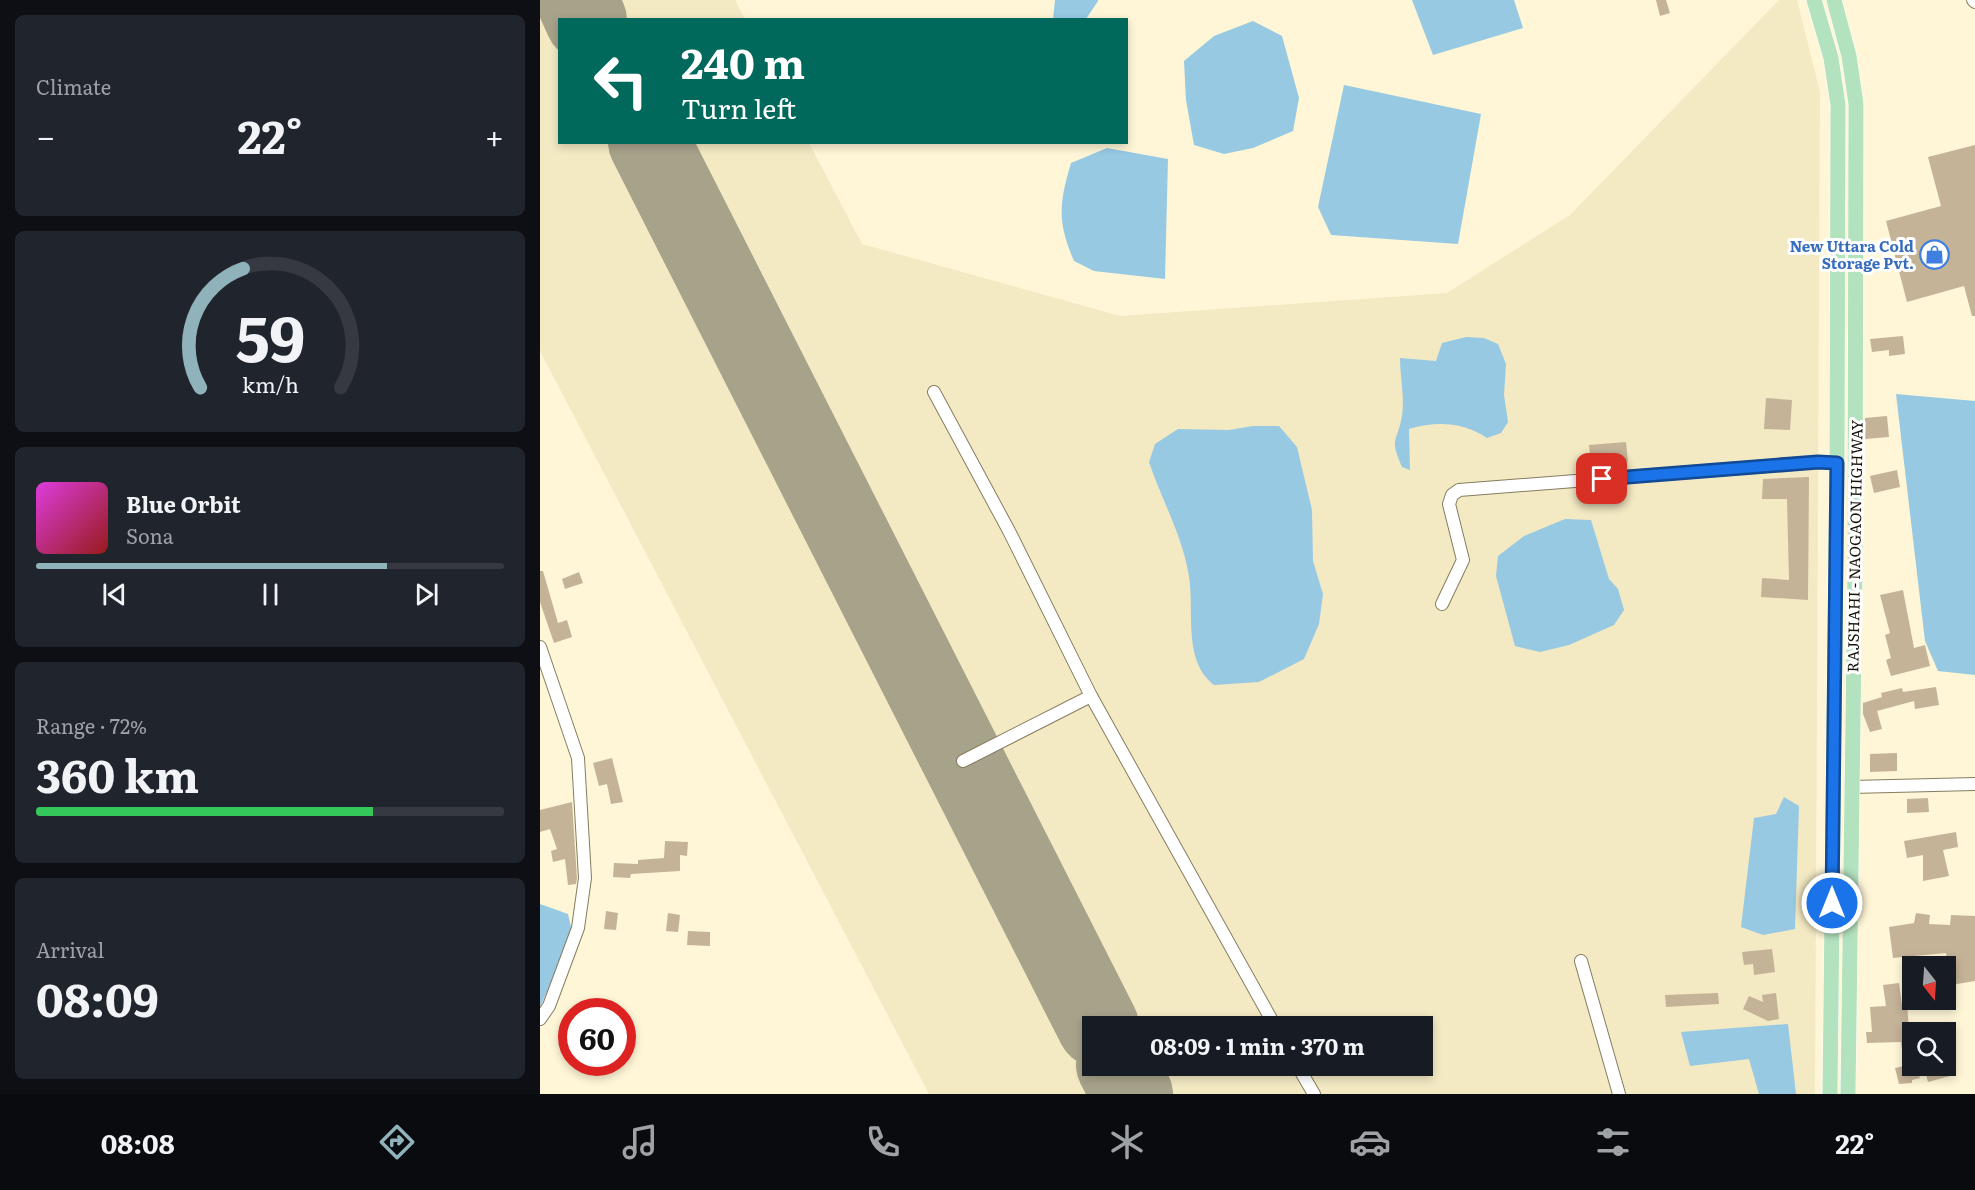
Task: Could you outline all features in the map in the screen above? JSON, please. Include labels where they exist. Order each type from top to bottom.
[{"type":"main road","name":"RAJSHAHI - NAOGAON HIGHWAY","points":[[1814,0],[1831,58],[1838,105],[1837,463],[1830,1094]]},
{"type":"main road","name":"RAJSHAHI - NAOGAON HIGHWAY","points":[[1834,0],[1849,56],[1856,104],[1855,568],[1848,1094]]},
{"type":"street","points":[[934,392],[1009,531],[1091,696],[1269,1016]]},
{"type":"street","points":[[1442,604],[1463,560],[1449,504],[1452,495],[1459,490],[1818,462],[1837,463]]},
{"type":"street","points":[[540,647],[578,758],[585,878],[578,928],[549,1006],[540,1019]]},
{"type":"street","points":[[963,761],[1091,696]]},
{"type":"street","points":[[1851,787],[1975,783]]},
{"type":"street","points":[[1581,961],[1619,1094]]},
{"type":"street","points":[[1303,1076],[1314,1094]]},
{"type":"shaded area","points":[[540,0],[735,0],[744,18],[558,18],[558,144],[810,144],[862,244],[1120,316],[1447,293],[1570,215],[1779,0],[1797,0],[1820,92],[1815,1094],[929,1094],[540,351]]},
{"type":"water","points":[[1055,0],[1098,0],[1087,18],[1053,18]]},
{"type":"water","points":[[1412,0],[1514,0],[1523,28],[1433,55]]},
{"type":"water","points":[[1253,21],[1282,36],[1299,98],[1293,131],[1253,148],[1224,154],[1194,145],[1186,100],[1184,61],[1214,36]]},
{"type":"water","points":[[1344,85],[1481,114],[1458,244],[1331,235],[1318,207]]},
{"type":"water","points":[[1107,148],[1168,159],[1165,279],[1094,271],[1074,261],[1062,223],[1062,201],[1071,163]]},
{"type":"water","points":[[1466,337],[1484,338],[1498,344],[1506,364],[1504,395],[1508,422],[1501,433],[1487,438],[1468,429],[1449,424],[1409,429],[1410,470],[1402,467],[1395,445],[1403,409],[1400,358],[1436,361],[1442,343]]},
{"type":"water","points":[[1896,394],[1975,401],[1975,675],[1938,671],[1925,641]]},
{"type":"water","points":[[1253,426],[1279,426],[1297,447],[1312,510],[1313,561],[1323,594],[1319,624],[1304,659],[1259,682],[1214,685],[1204,674],[1197,661],[1193,647],[1190,585],[1185,557],[1149,462],[1155,444],[1178,429],[1229,430]]},
{"type":"water","points":[[1565,519],[1591,520],[1609,579],[1618,589],[1624,610],[1614,625],[1569,645],[1540,652],[1515,646],[1496,576],[1498,556],[1524,536]]},
{"type":"water","points":[[1784,797],[1799,806],[1795,929],[1763,935],[1741,927],[1754,818],[1776,814]]},
{"type":"water","points":[[540,904],[568,914],[573,935],[540,1007]]},
{"type":"water","points":[[1788,1024],[1796,1094],[1759,1094],[1749,1059],[1690,1066],[1681,1032]]},
{"type":"building","points":[[1656,0],[1666,0],[1670,13],[1660,16]]},
{"type":"building","name":"New Uttara Cold Storage Pvt.","points":[[1975,145],[1975,316],[1972,316],[1964,286],[1907,302],[1886,221],[1941,206],[1928,157]]},
{"type":"building","points":[[1903,336],[1905,354],[1889,356],[1889,350],[1872,352],[1870,339]]},
{"type":"building","points":[[1766,398],[1792,400],[1790,430],[1764,429]]},
{"type":"building","points":[[1887,416],[1889,437],[1865,439],[1865,418]]},
{"type":"building","points":[[1626,442],[1628,462],[1618,463],[1617,454],[1590,456],[1589,445]]},
{"type":"building","points":[[1897,470],[1900,487],[1874,493],[1870,476]]},
{"type":"building","points":[[1809,477],[1808,600],[1761,597],[1762,578],[1789,580],[1787,499],[1762,499],[1763,479]]},
{"type":"building","points":[[540,571],[543,571],[558,623],[567,620],[572,637],[554,643],[540,602]]},
{"type":"building","points":[[579,572],[583,583],[565,589],[562,579]]},
{"type":"building","points":[[1903,590],[1914,648],[1925,645],[1930,666],[1891,676],[1886,660],[1891,658],[1885,635],[1890,633],[1880,595]]},
{"type":"building","points":[[1936,687],[1939,705],[1915,709],[1914,701],[1877,711],[1882,729],[1870,732],[1863,714],[1863,703],[1882,697],[1881,693],[1902,688],[1903,692]]},
{"type":"building","points":[[1897,753],[1897,771],[1870,772],[1870,754]]},
{"type":"building","points":[[612,758],[623,802],[611,804],[607,784],[599,786],[593,763]]},
{"type":"building","points":[[1928,798],[1929,812],[1907,813],[1907,799]]},
{"type":"building","points":[[572,802],[577,878],[576,884],[568,885],[565,859],[553,862],[551,851],[557,849],[550,829],[540,832],[540,810]]},
{"type":"building","points":[[1956,832],[1958,847],[1943,850],[1949,876],[1923,881],[1923,855],[1907,858],[1904,841]]},
{"type":"building","points":[[665,841],[688,842],[687,856],[680,855],[680,871],[631,874],[630,878],[613,877],[614,863],[638,864],[638,860],[664,858]]},
{"type":"building","points":[[606,911],[618,913],[616,930],[604,929]]},
{"type":"building","points":[[668,913],[680,915],[678,932],[666,931]]},
{"type":"building","points":[[1916,913],[1930,915],[1929,924],[1950,925],[1951,915],[1975,916],[1975,981],[1956,984],[1956,956],[1946,956],[1946,953],[1893,958],[1889,927],[1914,923]]},
{"type":"building","points":[[688,931],[710,932],[710,946],[687,945]]},
{"type":"building","points":[[1772,949],[1775,972],[1754,975],[1753,964],[1744,965],[1742,952]]},
{"type":"building","points":[[1899,983],[1902,1010],[1907,1010],[1908,1022],[1902,1022],[1902,1050],[1901,1042],[1867,1043],[1866,1032],[1872,1032],[1870,1007],[1886,1006],[1883,985]]},
{"type":"building","points":[[1718,993],[1719,1004],[1666,1007],[1665,995]]},
{"type":"building","points":[[1776,993],[1779,1019],[1768,1021],[1743,1009],[1749,996],[1763,1002],[1762,995]]},
{"type":"building","points":[[1902,1066],[1902,1076],[1919,1076],[1920,1078],[1912,1080],[1912,1083],[1899,1084],[1895,1068]]},
{"type":"building","points":[[1926,1076],[1950,1076],[1928,1082]]},
{"type":"runway","points":[[577,0],[585,18]]},
{"type":"runway","points":[[650,144],[1093,1016]]},
{"type":"runway","points":[[1123,1076],[1132,1094]]},
{"type":"place","name":"New Uttara Cold Storage Pvt.","points":[[1935,254]]},
{"type":"route","points":[[1602,479],[1818,462],[1837,463],[1832,903]]}]
